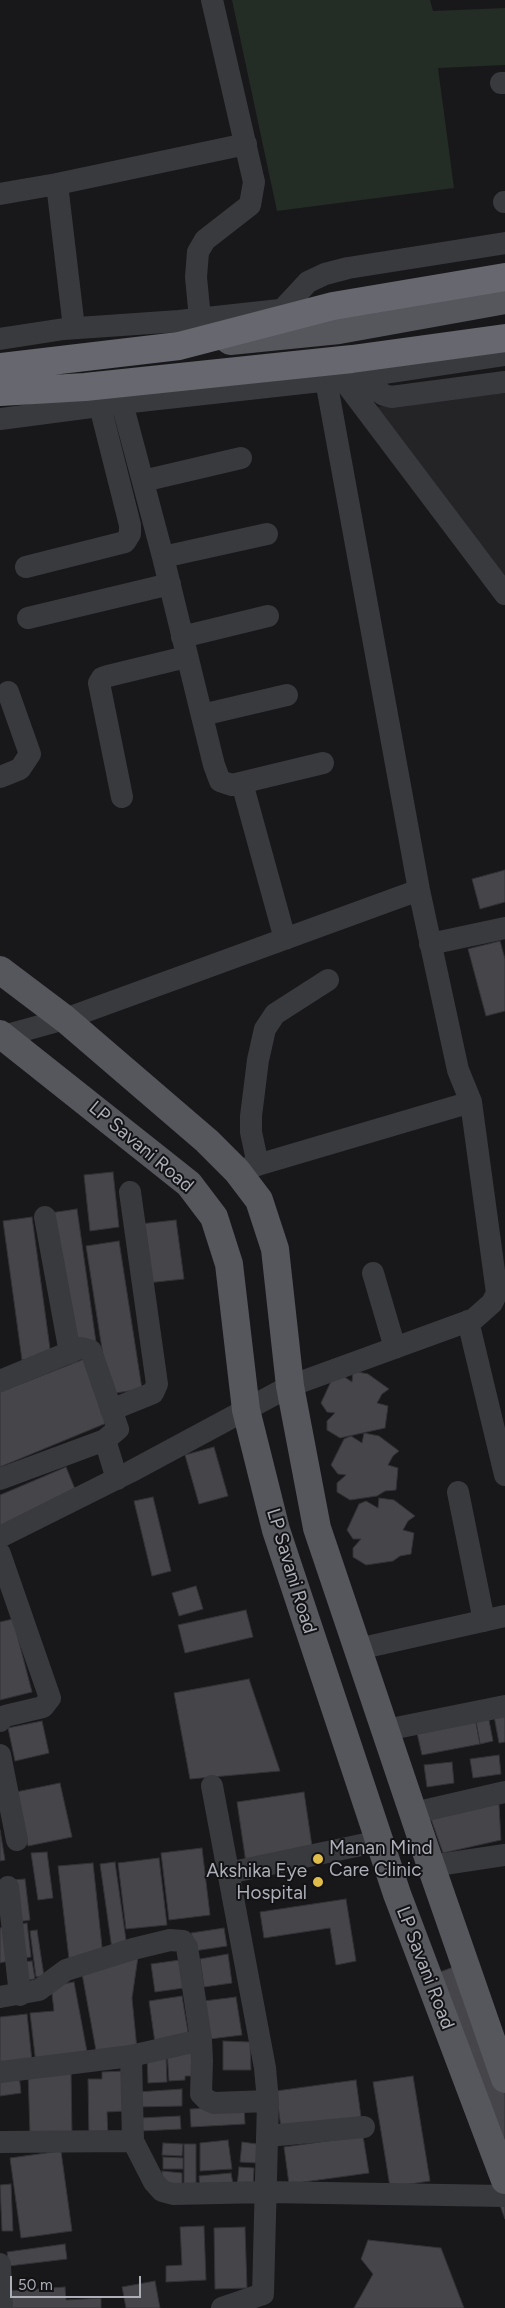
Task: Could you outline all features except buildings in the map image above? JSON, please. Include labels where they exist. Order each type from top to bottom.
[{"type":"highway","points":[[0,368],[179,346],[336,318],[505,277]]},
{"type":"highway","points":[[0,392],[92,396],[191,375],[352,358],[505,338]]},
{"type":"main road","points":[[191,375],[336,318],[505,300]]},
{"type":"main road","name":"LP Savani Road","points":[[0,970],[65,1019],[207,1141],[248,1168],[275,1249],[290,1386],[317,1528],[505,2079]]},
{"type":"main road","name":"LP Savani Road","points":[[1,1035],[189,1184],[214,1217],[229,1264],[246,1410],[276,1530],[397,1894],[505,2180]]},
{"type":"street","points":[[200,319],[196,277],[198,252],[205,240],[250,204],[254,182],[212,0]]},
{"type":"street","points":[[0,194],[57,184],[246,144]]},
{"type":"street","points":[[57,184],[74,328]]},
{"type":"street","points":[[282,310],[308,282],[325,274],[348,268],[505,243]]},
{"type":"street","points":[[0,339],[74,328],[200,319],[282,310],[336,318]]},
{"type":"street","points":[[0,419],[92,396],[122,403],[342,378],[505,355]]},
{"type":"street","points":[[342,378],[391,397],[505,382]]},
{"type":"street","points":[[342,378],[505,594]]},
{"type":"street","points":[[0,1537],[117,1479],[290,1386],[468,1321],[492,1303],[501,1293],[470,1102],[458,1070],[419,890],[342,378]]},
{"type":"street","points":[[26,567],[125,542],[130,534],[130,525],[92,396]]},
{"type":"street","points":[[122,403],[164,557],[184,647],[214,765],[220,781],[226,785],[242,783],[323,763]]},
{"type":"street","points":[[143,481],[242,458]]},
{"type":"street","points":[[164,557],[267,534]]},
{"type":"street","points":[[28,618],[170,584]]},
{"type":"street","points":[[122,797],[99,683],[102,678],[268,616]]},
{"type":"street","points":[[0,777],[20,769],[30,754],[8,692]]},
{"type":"street","points":[[202,715],[287,695]]},
{"type":"street","points":[[242,783],[285,939]]},
{"type":"street","points":[[1,1035],[65,1019],[419,890]]},
{"type":"street","points":[[430,944],[505,928]]},
{"type":"street","points":[[328,980],[275,1014],[265,1029],[258,1060],[251,1116],[248,1168],[470,1102]]},
{"type":"street","points":[[111,1410],[153,1393],[157,1384],[130,1192]]},
{"type":"street","points":[[45,1217],[70,1352]]},
{"type":"street","points":[[374,1273],[395,1348]]},
{"type":"street","points":[[468,1321],[500,1433],[505,1475]]},
{"type":"street","points":[[0,1381],[80,1348],[91,1351],[118,1429],[105,1440],[0,1479]]},
{"type":"street","points":[[105,1440],[117,1479]]},
{"type":"street","points":[[358,1649],[495,1618],[458,1492]]},
{"type":"street","points":[[0,1554],[50,1698],[43,1707],[5,1716],[0,1721]]},
{"type":"street","points":[[386,1730],[505,1706]]},
{"type":"street","points":[[0,1755],[17,1840]]},
{"type":"street","points":[[212,1786],[265,2068],[268,2101],[262,2294],[222,2308]]},
{"type":"street","points":[[414,1813],[505,1792]]},
{"type":"street","points":[[228,1873],[380,1841]]},
{"type":"street","points":[[431,1866],[505,1856]]},
{"type":"street","points":[[8,1887],[10,1996],[39,1990],[66,1970],[133,1949],[170,1940],[183,1941],[187,1947],[201,2040],[201,2094],[207,2100],[214,2103],[268,2101]]},
{"type":"street","points":[[0,2072],[132,2056],[201,2040]]},
{"type":"street","points":[[132,2056],[132,2141],[154,2182],[162,2191],[174,2194],[266,2192],[505,2196]]},
{"type":"street","points":[[268,2136],[364,2127]]},
{"type":"street","points":[[0,2142],[132,2141]]},
{"type":"street","points":[[0,2264],[2,2308]]},
{"type":"shaded area","points":[[232,0],[430,0],[433,11],[505,8],[505,65],[438,68],[454,188],[277,211]]},
{"type":"shaded area","points":[[505,393],[505,594],[365,408]]},
{"type":"place","name":"Manan Mind Care Clinic","points":[[318,1859]]},
{"type":"place","name":"Akshika Eye Hospital","points":[[318,1882]]}]
